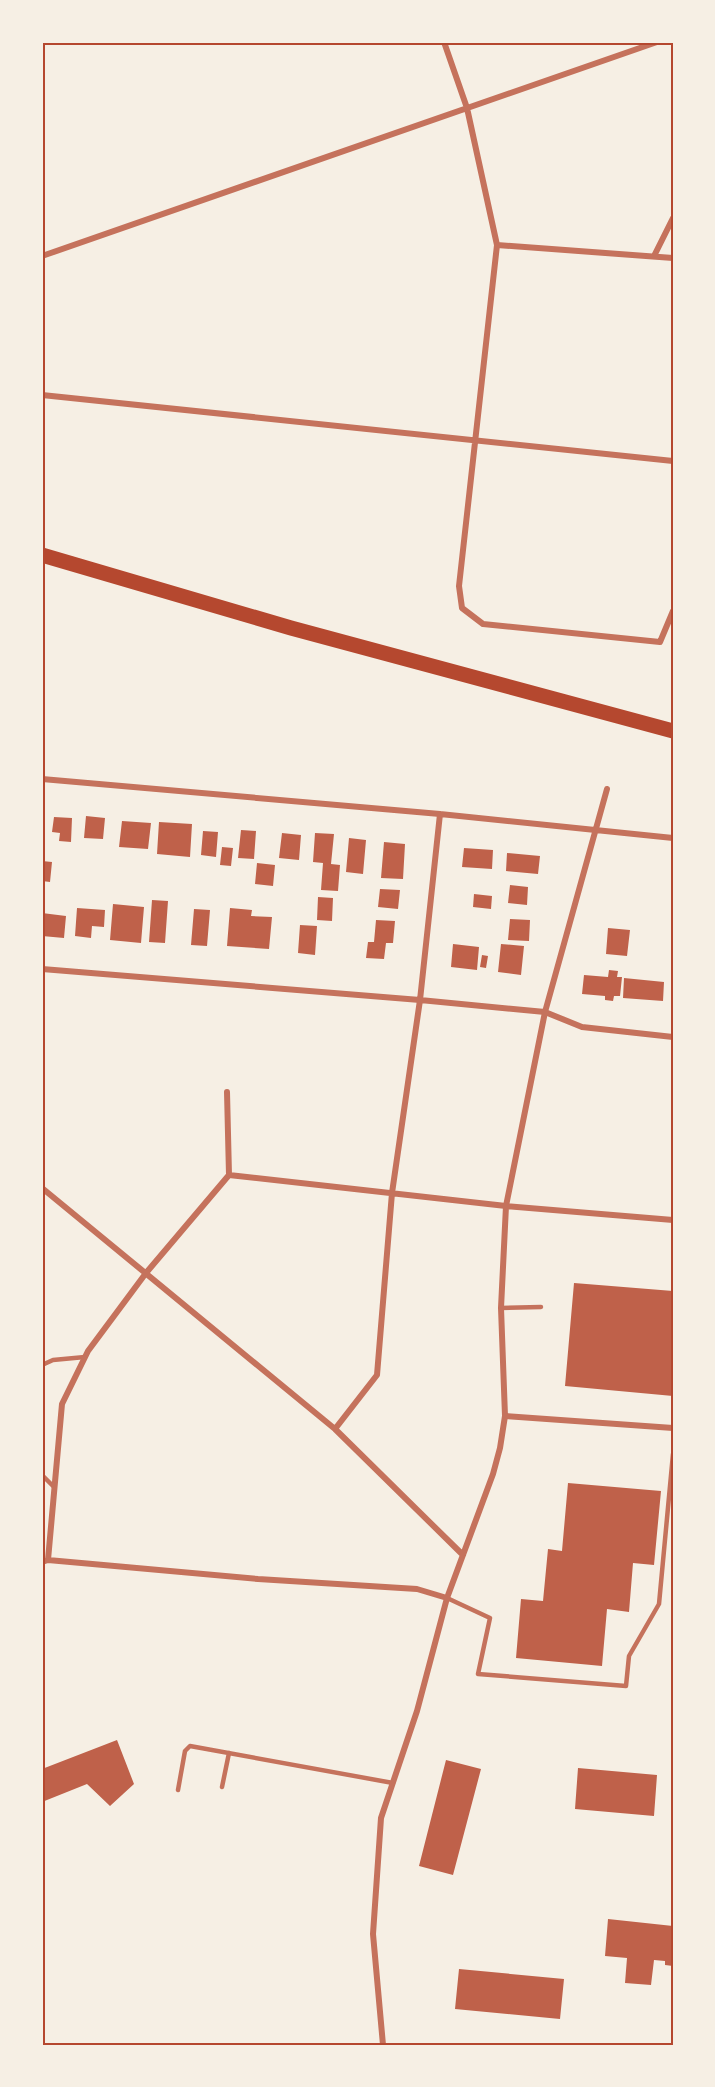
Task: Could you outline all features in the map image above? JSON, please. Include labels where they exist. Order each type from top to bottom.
[{"type":"highway","points":[[42,555],[291,628],[626,718],[673,734]]},
{"type":"highway","points":[[626,718],[673,726]]},
{"type":"street","points":[[444,42],[466,108],[497,245],[459,586],[462,608],[483,624],[660,642],[673,611]]},
{"type":"street","points":[[42,256],[657,42]]},
{"type":"street","points":[[654,256],[673,218]]},
{"type":"street","points":[[497,245],[673,258]]},
{"type":"street","points":[[42,395],[673,461]]},
{"type":"street","points":[[42,779],[440,814],[673,838]]},
{"type":"street","points":[[383,2045],[373,1934],[381,1818],[417,1711],[447,1598],[493,1474],[500,1448],[505,1416],[501,1308],[506,1206],[545,1012],[608,789]]},
{"type":"street","points":[[335,1429],[377,1375],[392,1193],[420,1000],[440,814]]},
{"type":"street","points":[[42,969],[545,1012],[582,1027],[673,1037]]},
{"type":"street","points":[[227,1092],[229,1175],[146,1273],[85,1357],[62,1404],[45,1561],[258,1579],[417,1589],[447,1598]]},
{"type":"street","points":[[229,1175],[506,1206],[673,1220]]},
{"type":"street","points":[[42,1188],[335,1429],[464,1556]]},
{"type":"street","points":[[505,1416],[673,1428]]},
{"type":"lane","points":[[501,1308],[541,1307]]},
{"type":"lane","points":[[42,1365],[52,1360],[85,1357]]},
{"type":"lane","points":[[447,1598],[489,1618],[478,1674],[626,1686],[628,1656],[659,1604],[673,1454]]},
{"type":"lane","points":[[42,1476],[54,1487]]},
{"type":"lane","points":[[178,1790],[185,1751],[190,1746],[393,1783]]},
{"type":"lane","points":[[222,1787],[229,1754]]},
{"type":"building","points":[[86,816],[105,818],[103,839],[84,838]]},
{"type":"building","points":[[54,817],[72,818],[71,842],[59,841],[60,833],[52,832]]},
{"type":"building","points":[[122,821],[151,823],[148,849],[119,847]]},
{"type":"building","points":[[159,822],[192,824],[190,857],[157,854]]},
{"type":"building","points":[[241,830],[256,831],[254,859],[238,858]]},
{"type":"building","points":[[203,831],[218,832],[216,857],[201,855]]},
{"type":"building","points":[[282,833],[301,835],[299,860],[279,858]]},
{"type":"building","points":[[315,833],[334,834],[331,864],[340,865],[338,891],[321,890],[323,863],[313,862]]},
{"type":"building","points":[[349,838],[366,840],[363,874],[346,872]]},
{"type":"building","points":[[384,842],[405,844],[403,879],[381,878]]},
{"type":"building","points":[[222,847],[233,848],[231,866],[220,865]]},
{"type":"building","points":[[464,848],[493,850],[492,869],[462,867]]},
{"type":"building","points":[[507,853],[540,856],[538,874],[506,871]]},
{"type":"building","points":[[42,861],[52,862],[50,882],[42,881]]},
{"type":"building","points":[[257,863],[275,865],[273,886],[255,884]]},
{"type":"building","points":[[510,885],[528,887],[527,905],[508,903]]},
{"type":"building","points":[[380,889],[400,890],[398,909],[378,907]]},
{"type":"building","points":[[474,894],[492,896],[491,909],[473,907]]},
{"type":"building","points":[[318,897],[333,898],[332,921],[317,920]]},
{"type":"building","points":[[152,900],[168,901],[165,943],[149,942]]},
{"type":"building","points":[[113,904],[144,907],[141,943],[110,940]]},
{"type":"building","points":[[77,908],[105,910],[104,927],[92,926],[91,938],[75,936]]},
{"type":"building","points":[[230,908],[252,910],[251,916],[272,917],[269,949],[227,946]]},
{"type":"building","points":[[194,909],[210,910],[207,946],[191,945]]},
{"type":"building","points":[[42,913],[66,916],[64,938],[42,936]]},
{"type":"building","points":[[510,919],[530,920],[529,941],[508,940]]},
{"type":"building","points":[[376,920],[395,921],[393,943],[386,943],[384,959],[366,958],[368,942],[374,942]]},
{"type":"building","points":[[300,925],[317,926],[315,955],[298,953]]},
{"type":"building","points":[[608,928],[630,930],[627,956],[606,954]]},
{"type":"building","points":[[453,944],[479,947],[477,970],[451,967]]},
{"type":"building","points":[[501,944],[524,946],[521,975],[498,972]]},
{"type":"building","points":[[482,955],[488,956],[486,968],[480,967]]},
{"type":"building","points":[[609,970],[618,971],[617,977],[622,977],[620,996],[614,996],[613,1001],[605,1000],[605,996],[582,994],[584,975],[608,977]]},
{"type":"building","points":[[624,978],[664,982],[663,1001],[623,998]]},
{"type":"building","points":[[574,1283],[673,1291],[673,1396],[565,1386]]},
{"type":"building","points":[[568,1483],[661,1491],[654,1565],[633,1563],[629,1612],[607,1609],[602,1666],[516,1658],[521,1599],[543,1601],[548,1549],[562,1551]]},
{"type":"building","points":[[117,1740],[134,1784],[110,1806],[87,1784],[42,1802],[42,1769]]},
{"type":"building","points":[[446,1760],[481,1769],[453,1875],[419,1866]]},
{"type":"building","points":[[578,1768],[657,1775],[654,1816],[575,1809]]},
{"type":"building","points":[[608,1919],[673,1926],[673,1966],[665,1965],[665,1961],[654,1960],[651,1985],[625,1983],[627,1958],[605,1956]]},
{"type":"building","points":[[459,1969],[564,1979],[560,2019],[455,2009]]}]
